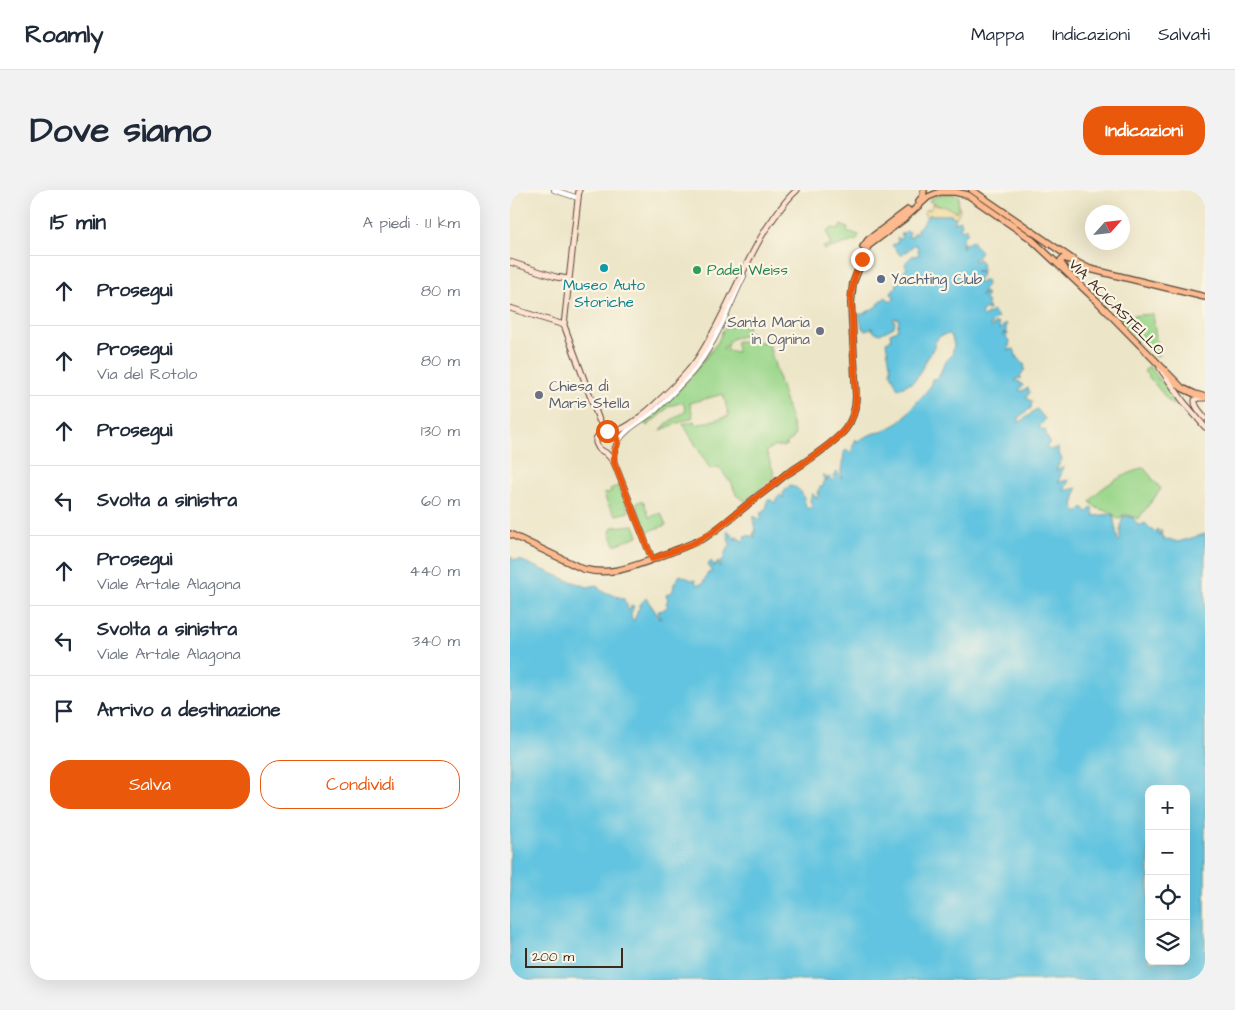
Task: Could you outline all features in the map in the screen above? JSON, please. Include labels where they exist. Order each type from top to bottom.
[{"type":"main road","points":[[579,190],[564,324],[599,420],[599,434],[596,439],[596,446],[614,462],[652,559]]},
{"type":"main road","points":[[599,434],[619,431],[628,425],[670,389],[696,361],[718,327],[755,247],[778,210],[797,190]]},
{"type":"main road","points":[[510,534],[583,569],[601,572],[623,570],[700,540],[785,475],[837,439],[850,422],[855,410],[856,401],[848,294],[849,284],[868,240],[918,201],[923,196],[924,190]]},
{"type":"main road","name":"VIA ACICASTELLO","points":[[958,190],[1024,233],[1097,301],[1152,358],[1183,401],[1205,427]]},
{"type":"main road","points":[[972,190],[1078,263],[1090,269],[1205,297]]},
{"type":"main road","points":[[864,250],[931,195],[944,191],[968,195]]},
{"type":"main road","points":[[1030,230],[1034,236],[1052,248],[1052,253],[1046,254]]},
{"type":"main road","points":[[1069,275],[1061,263],[1062,259],[1078,263]]},
{"type":"main road","points":[[510,262],[556,277],[569,279]]},
{"type":"main road","points":[[510,308],[564,324]]},
{"type":"main road","points":[[1152,358],[1182,388],[1205,397]]},
{"type":"main road","points":[[1205,397],[1196,399],[1195,404],[1205,418]]},
{"type":"main road","points":[[599,420],[617,437],[614,462]]},
{"type":"main road","points":[[606,453],[616,446]]},
{"type":"street","points":[[554,190],[578,198]]},
{"type":"street","points":[[616,446],[622,436],[657,409],[702,359],[716,337],[718,327],[744,276]]},
{"type":"green space","points":[[943,194],[959,196],[959,207],[956,212],[929,201]]},
{"type":"green space","points":[[841,225],[848,228],[847,232],[859,235],[857,240],[824,250],[823,247],[831,245],[827,231],[834,228],[839,230]]},
{"type":"green space","points":[[1153,314],[1158,356],[1154,355],[1116,317]]},
{"type":"green space","points":[[748,325],[747,331],[753,333],[753,335],[733,338],[727,347],[722,349],[737,352],[736,341],[768,342],[795,434],[792,440],[787,442],[787,445],[782,447],[775,446],[766,451],[775,476],[745,501],[736,495],[731,481],[729,481],[719,467],[710,469],[683,424],[694,421],[696,425],[729,416],[723,394],[690,403],[693,417],[661,430],[667,423],[686,411],[683,402],[670,406],[647,426],[644,422],[662,407],[689,379],[718,342],[726,327]]},
{"type":"green space","points":[[1149,366],[1157,378],[1178,400],[1172,405],[1144,371]]},
{"type":"green space","points":[[1143,467],[1161,489],[1138,519],[1129,515],[1122,515],[1120,519],[1116,518],[1112,513],[1097,508],[1090,502],[1107,485]]},
{"type":"green space","points":[[618,486],[629,512],[616,515],[608,505],[604,494],[611,492],[610,489]]},
{"type":"green space","points":[[644,502],[649,517],[661,513],[666,525],[647,532],[636,503]]},
{"type":"green space","points":[[634,525],[638,536],[615,545],[610,532],[612,527]]},
{"type":"sand","points":[[933,203],[956,212],[959,207],[960,210],[956,218],[951,215],[928,215],[926,217],[924,213],[926,209],[930,210]]},
{"type":"water","points":[[928,215],[951,215],[956,218],[953,223],[960,220],[962,224],[961,230],[967,228],[967,234],[963,236],[962,247],[964,243],[967,244],[973,241],[981,251],[978,257],[973,259],[974,261],[979,259],[981,261],[982,271],[975,271],[982,272],[977,281],[979,283],[986,280],[987,285],[981,297],[984,292],[987,294],[985,300],[988,302],[989,310],[984,309],[981,315],[983,317],[993,311],[998,317],[991,323],[990,327],[995,323],[999,324],[1000,329],[1007,324],[1006,332],[1002,336],[1007,332],[1006,337],[1010,341],[1008,350],[1014,349],[1017,358],[1024,364],[1025,369],[1020,376],[1022,378],[1016,379],[1016,381],[1020,382],[1023,386],[1019,390],[1022,391],[1028,388],[1030,393],[1027,395],[1027,399],[1032,401],[1031,408],[1019,417],[1019,423],[1037,409],[1045,419],[1039,428],[1046,431],[1046,436],[1050,442],[1047,450],[1058,448],[1062,459],[1056,470],[1064,467],[1058,482],[1069,480],[1064,491],[1077,488],[1073,506],[1077,513],[1083,507],[1087,512],[1092,507],[1094,516],[1113,514],[1118,542],[1120,540],[1123,516],[1132,517],[1139,526],[1145,523],[1154,532],[1158,529],[1159,536],[1161,530],[1165,541],[1168,539],[1178,542],[1205,534],[1205,980],[510,980],[511,557],[513,560],[520,560],[588,587],[596,585],[602,591],[624,599],[629,611],[631,606],[634,606],[631,614],[632,620],[634,620],[640,607],[639,605],[646,598],[661,619],[658,611],[668,606],[666,604],[668,599],[666,595],[673,591],[674,584],[680,575],[695,580],[698,585],[703,583],[708,573],[712,572],[708,565],[711,561],[714,567],[718,562],[718,566],[721,566],[720,562],[724,558],[726,550],[730,547],[727,530],[736,540],[735,536],[743,541],[745,539],[744,536],[756,537],[753,535],[755,533],[754,516],[761,520],[760,513],[766,509],[768,500],[775,503],[781,495],[784,498],[783,493],[790,485],[800,491],[806,507],[810,509],[812,493],[815,497],[818,497],[819,494],[817,493],[820,487],[823,487],[824,478],[822,475],[825,476],[827,481],[829,477],[832,481],[835,479],[833,477],[837,472],[842,479],[841,472],[844,452],[846,450],[852,454],[856,439],[858,442],[900,422],[930,387],[932,379],[938,378],[945,362],[952,355],[954,345],[952,337],[949,334],[940,336],[916,379],[898,389],[890,371],[886,342],[891,340],[890,333],[897,330],[899,319],[894,318],[894,327],[880,334],[873,331],[872,328],[865,331],[862,328],[859,314],[863,314],[879,305],[878,303],[886,297],[891,302],[895,297],[891,294],[907,268],[906,262],[912,256],[919,255],[917,245],[914,245],[901,256],[892,245],[898,242],[897,238],[901,239],[901,234],[906,231],[910,232],[908,237],[912,237],[914,232],[915,234],[917,233],[917,229]]},
{"type":"place","name":"Museo Auto Storiche","points":[[604,268]]},
{"type":"place","name":"Padel Weiss","points":[[697,270]]},
{"type":"place","name":"Yachting Club","points":[[881,279]]},
{"type":"place","name":"Santa Maria in Ognina","points":[[820,331]]},
{"type":"place","name":"Chiesa di Maris Stella","points":[[539,395]]},
{"type":"route","points":[[607,431],[612,432],[618,439],[614,453],[614,462],[652,559],[692,544],[714,531],[785,475],[837,439],[850,422],[855,410],[856,401],[851,294],[855,276],[862,259]]}]
